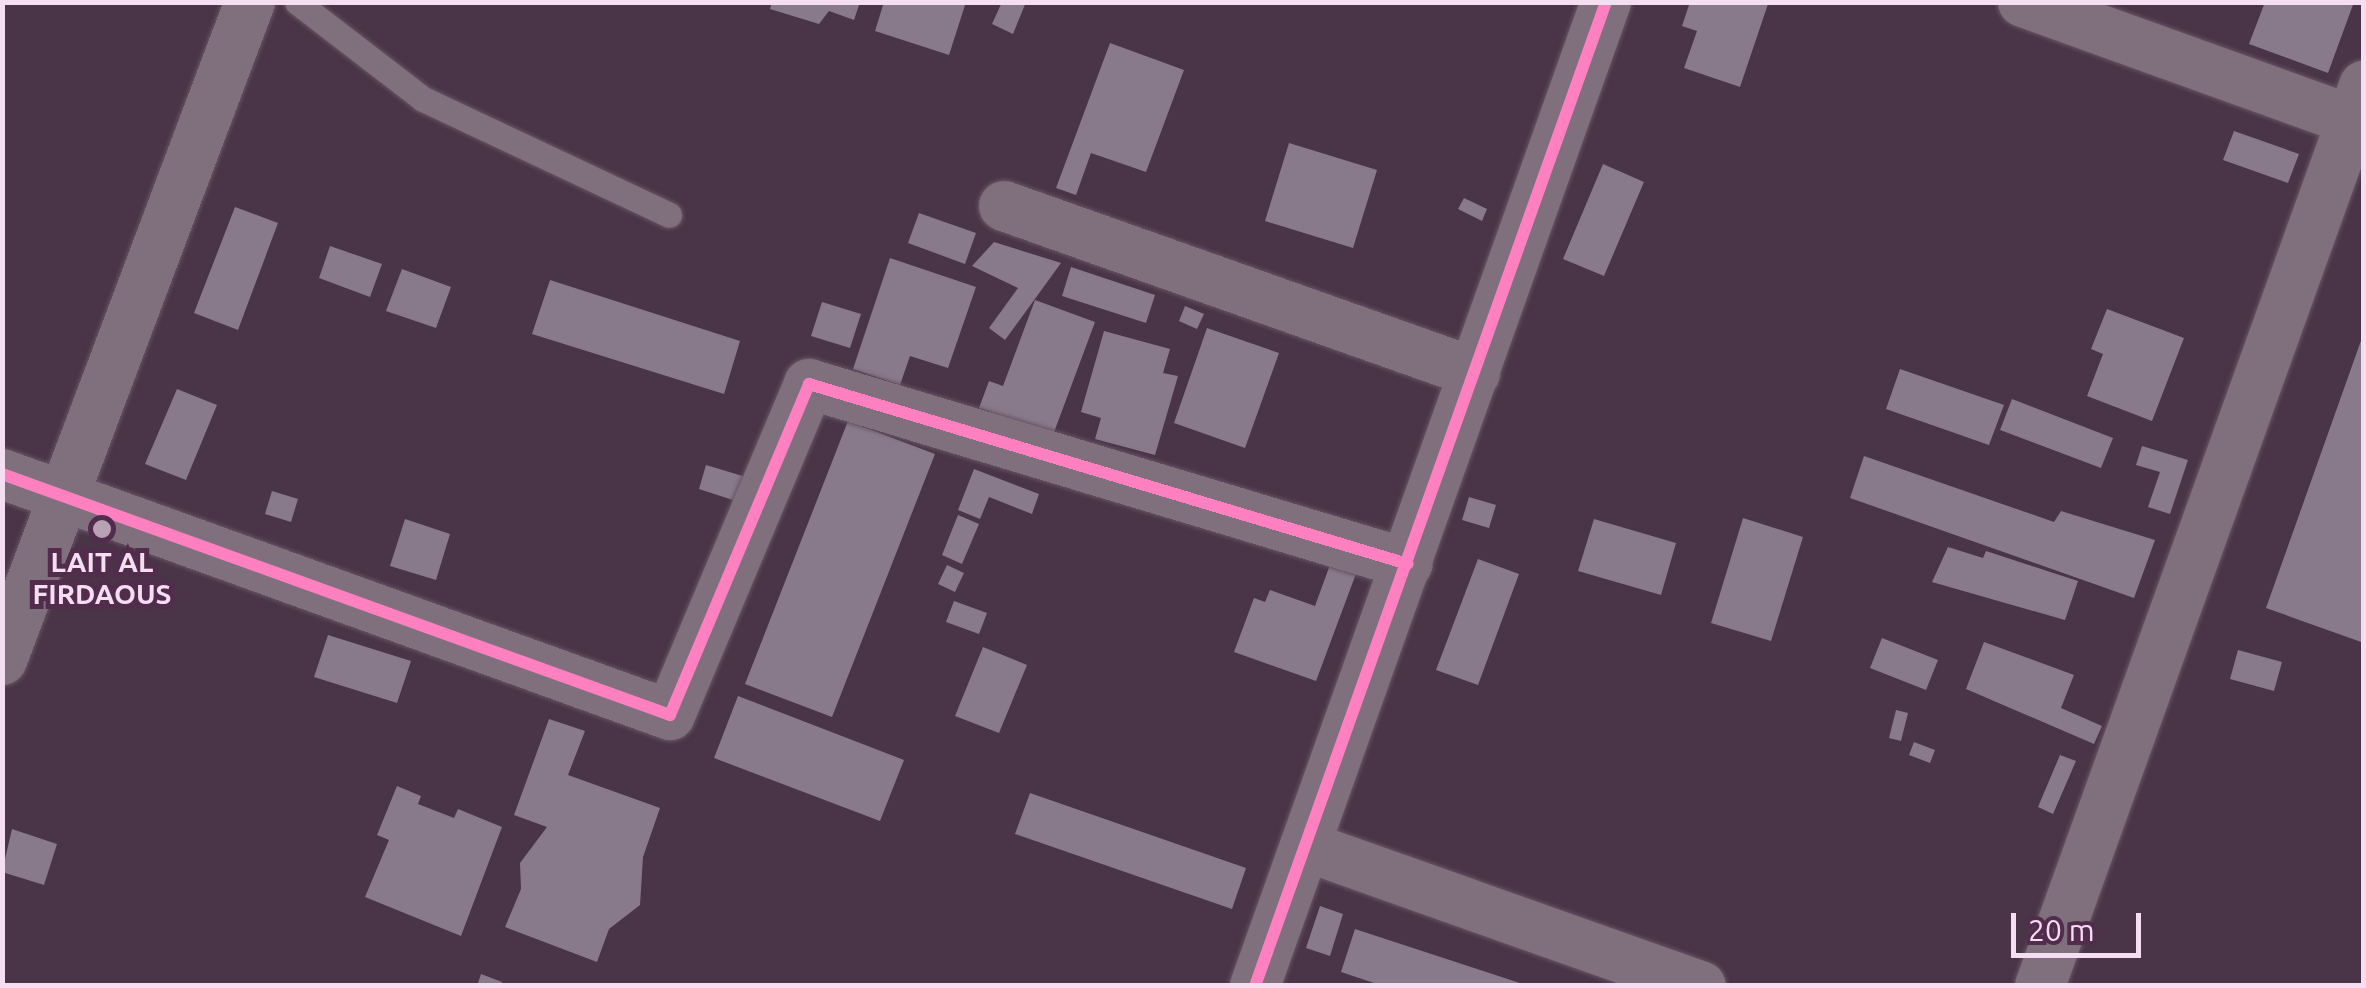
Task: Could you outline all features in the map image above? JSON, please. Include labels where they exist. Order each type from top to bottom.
[{"type":"street","points":[[2,660],[60,494],[250,2]]},
{"type":"street","points":[[1255,986],[1606,2]]},
{"type":"street","points":[[2024,2],[2359,110],[2040,986]]},
{"type":"street","points":[[1004,206],[1475,374]]},
{"type":"street","points":[[2,474],[670,715],[810,384],[1408,564]]},
{"type":"street","points":[[1306,846],[1702,986]]},
{"type":"lane","points":[[297,2],[422,99],[669,215]]},
{"type":"building","points":[[772,2],[860,2],[854,20],[829,11],[819,24],[770,9]]},
{"type":"building","points":[[884,2],[966,2],[949,55],[875,31]]},
{"type":"building","points":[[1002,2],[1026,2],[1013,34],[992,24]]},
{"type":"building","points":[[1690,2],[1768,4],[1740,87],[1684,68],[1697,31],[1682,26]]},
{"type":"building","points":[[2265,2],[2354,2],[2328,73],[2249,44]]},
{"type":"building","points":[[1110,43],[1184,70],[1146,172],[1091,153],[1076,195],[1056,188]]},
{"type":"building","points":[[2234,131],[2299,154],[2288,183],[2223,160]]},
{"type":"building","points":[[1289,143],[1377,170],[1353,248],[1265,221]]},
{"type":"building","points":[[1603,164],[1644,182],[1604,276],[1563,259]]},
{"type":"building","points":[[1464,198],[1487,209],[1482,221],[1458,209]]},
{"type":"building","points":[[235,207],[278,223],[238,330],[194,313]]},
{"type":"building","points":[[919,213],[976,233],[965,264],[908,243]]},
{"type":"building","points":[[994,242],[1061,263],[1005,340],[989,328],[1018,288],[972,266]]},
{"type":"building","points":[[330,246],[382,264],[370,297],[319,278]]},
{"type":"building","points":[[890,258],[976,287],[948,368],[910,356],[900,385],[853,369]]},
{"type":"building","points":[[1071,267],[1155,295],[1146,323],[1062,296]]},
{"type":"building","points":[[402,269],[451,287],[436,328],[386,311]]},
{"type":"building","points":[[550,280],[740,341],[724,394],[532,334]]},
{"type":"building","points":[[1035,300],[1095,322],[1053,435],[979,408],[989,381],[1003,386]]},
{"type":"building","points":[[822,302],[861,314],[850,348],[811,336]]},
{"type":"building","points":[[1185,306],[1204,314],[1197,329],[1179,321]]},
{"type":"building","points":[[2107,309],[2184,338],[2152,421],[2087,396],[2103,354],[2091,349]]},
{"type":"building","points":[[1207,328],[1279,353],[1245,448],[1174,423]]},
{"type":"building","points":[[1104,331],[1170,349],[1163,373],[1178,376],[1155,455],[1095,439],[1101,418],[1081,412]]},
{"type":"building","points":[[2364,335],[2364,643],[2266,608]]},
{"type":"building","points":[[1900,369],[2004,405],[1989,445],[1886,409]]},
{"type":"building","points":[[177,389],[217,405],[186,480],[145,464]]},
{"type":"building","points":[[2012,399],[2113,438],[2101,468],[2000,430]]},
{"type":"building","points":[[848,421],[935,454],[832,717],[745,684]]},
{"type":"building","points":[[2142,446],[2188,460],[2170,514],[2148,507],[2160,472],[2136,465]]},
{"type":"building","points":[[1864,456],[2054,522],[2061,511],[2155,540],[2134,598],[1850,498]]},
{"type":"building","points":[[706,465],[746,477],[739,502],[699,489]]},
{"type":"building","points":[[974,469],[1039,494],[1032,514],[989,497],[980,519],[958,510]]},
{"type":"building","points":[[272,491],[298,499],[291,522],[265,514]]},
{"type":"building","points":[[1469,497],[1496,505],[1489,528],[1462,520]]},
{"type":"building","points":[[958,515],[979,524],[962,564],[942,555]]},
{"type":"building","points":[[1743,518],[1803,537],[1771,641],[1711,623]]},
{"type":"building","points":[[405,519],[450,534],[436,580],[390,566]]},
{"type":"building","points":[[1594,519],[1676,543],[1661,595],[1578,571]]},
{"type":"building","points":[[1948,547],[1983,558],[1986,551],[2078,581],[2065,620],[1932,582]]},
{"type":"building","points":[[1478,559],[1519,574],[1478,685],[1436,670]]},
{"type":"building","points":[[1331,562],[1357,571],[1316,681],[1234,652],[1254,598],[1265,602],[1270,590],[1315,606]]},
{"type":"building","points":[[947,565],[964,573],[955,592],[938,584]]},
{"type":"building","points":[[954,601],[987,613],[979,634],[946,622]]},
{"type":"building","points":[[328,635],[411,661],[397,703],[314,677]]},
{"type":"building","points":[[1882,638],[1938,660],[1926,690],[1870,668]]},
{"type":"building","points":[[1984,642],[2074,675],[2061,708],[2102,726],[2094,744],[1966,689]]},
{"type":"building","points":[[983,647],[1027,665],[999,733],[955,716]]},
{"type":"building","points":[[2238,650],[2282,662],[2274,691],[2230,679]]},
{"type":"building","points":[[738,696],[904,760],[880,821],[714,758]]},
{"type":"building","points":[[1896,710],[1908,713],[1901,741],[1889,738]]},
{"type":"building","points":[[549,719],[585,731],[568,775],[660,808],[643,857],[640,905],[609,929],[597,962],[505,927],[521,889],[520,863],[547,827],[514,815]]},
{"type":"building","points":[[1914,742],[1935,750],[1930,763],[1909,755]]},
{"type":"building","points":[[2060,755],[2076,761],[2053,814],[2038,807]]},
{"type":"building","points":[[397,786],[421,796],[418,804],[454,818],[458,809],[502,827],[461,936],[365,897],[389,840],[377,835]]},
{"type":"building","points":[[1030,793],[1246,868],[1232,909],[1015,834]]},
{"type":"building","points":[[12,829],[57,844],[44,885],[2,872]]},
{"type":"building","points":[[1320,906],[1343,914],[1330,956],[1306,948]]},
{"type":"building","points":[[1355,929],[1526,986],[1383,986],[1341,972]]},
{"type":"building","points":[[481,974],[502,982],[500,986],[477,986]]},
{"type":"cycle path","points":[[1255,986],[1606,2]]},
{"type":"cycle path","points":[[2,474],[670,715],[809,384],[1408,564]]},
{"type":"place","name":"LAIT AL FIRDAOUS","points":[[102,529]]}]
